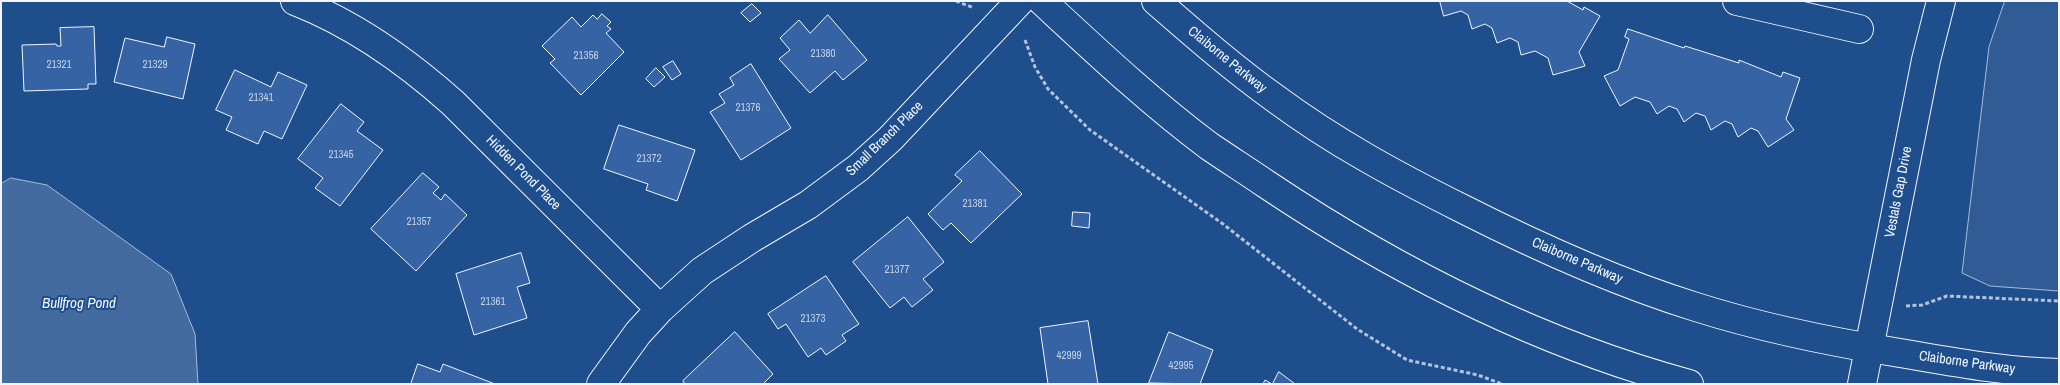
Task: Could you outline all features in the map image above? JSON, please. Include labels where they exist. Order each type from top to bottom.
[{"type":"main road","name":"Hidden Pond Place","points":[[295,1],[370,39],[421,74],[453,103],[660,309]]},
{"type":"main road","points":[[1042,1],[1124,76],[1209,146],[1368,249],[1426,280],[1495,313],[1582,349],[1659,376],[1689,384]]},
{"type":"main road","name":"Claiborne Parkway","points":[[1156,1],[1225,60],[1277,100],[1339,142],[1387,170],[1496,226],[1576,262],[1694,307],[1754,324],[1869,348],[1984,367],[2059,373]]},
{"type":"main road","points":[[1737,1],[1858,29]]},
{"type":"main road","name":"Vestals Gap Drive","points":[[1862,384],[1926,60],[1941,1]]},
{"type":"main road","name":"Small Branch Place","points":[[660,309],[702,271],[752,238],[808,205],[858,168],[890,138],[1011,11]]},
{"type":"main road","points":[[601,384],[638,333],[660,309]]},
{"type":"path","points":[[956,1],[1011,11],[1035,67],[1048,89],[1090,130],[1223,224],[1356,329],[1407,360],[1478,376],[1502,384]]},
{"type":"path","points":[[1876,306],[1922,305],[1947,296],[2059,301]]},
{"type":"shaded area","points":[[2005,1],[2059,1],[2059,291],[1990,286],[1962,273],[1989,47]]},
{"type":"water","name":"Bullfrog Pond","points":[[11,178],[47,185],[171,274],[195,334],[198,384],[1,384],[1,184]]},
{"type":"building","points":[[1440,1],[1567,1],[1583,10],[1584,7],[1600,16],[1579,52],[1585,66],[1553,75],[1548,58],[1535,51],[1521,55],[1518,42],[1510,38],[1497,43],[1492,28],[1485,24],[1472,29],[1468,15],[1461,11],[1444,16]]},
{"type":"building","points":[[752,4],[761,13],[750,22],[741,13]]},
{"type":"building","points":[[602,14],[611,22],[607,26],[611,29],[606,33],[624,52],[581,95],[550,63],[555,59],[542,46],[572,17],[581,27],[593,15],[597,19]]},
{"type":"building","points":[[828,15],[867,60],[843,80],[835,71],[810,93],[779,59],[790,50],[780,38],[799,20],[810,33]]},
{"type":"building","points":[[94,27],[96,84],[88,84],[88,89],[24,91],[22,45],[56,44],[61,46],[60,28]]},
{"type":"building","points":[[1628,29],[1684,48],[1685,46],[1739,63],[1739,60],[1781,77],[1783,72],[1800,78],[1786,119],[1794,130],[1768,147],[1758,131],[1751,128],[1738,137],[1732,124],[1725,121],[1711,130],[1705,116],[1696,113],[1684,122],[1677,109],[1669,106],[1657,114],[1650,102],[1635,97],[1620,106],[1604,76],[1618,70],[1629,39],[1625,37]]},
{"type":"building","points":[[167,37],[195,44],[183,99],[114,82],[125,38],[164,47]]},
{"type":"building","points":[[673,61],[681,74],[672,80],[663,67]]},
{"type":"building","points":[[751,64],[791,128],[741,160],[710,112],[725,103],[719,94],[734,85],[730,78]]},
{"type":"building","points":[[656,68],[665,77],[654,87],[646,79]]},
{"type":"building","points":[[235,70],[271,87],[278,72],[307,85],[282,139],[264,131],[258,144],[226,130],[232,117],[216,110]]},
{"type":"building","points":[[341,104],[364,122],[357,131],[383,150],[340,206],[315,188],[323,178],[298,159]]},
{"type":"building","points":[[619,125],[695,150],[677,201],[646,190],[648,184],[604,169]]},
{"type":"building","points":[[980,151],[1022,194],[971,243],[951,223],[943,230],[928,214],[962,181],[955,175]]},
{"type":"building","points":[[423,173],[439,187],[433,193],[441,200],[445,194],[467,215],[416,271],[371,229]]},
{"type":"building","points":[[1073,212],[1090,213],[1089,228],[1072,226]]},
{"type":"building","points":[[908,217],[944,262],[923,279],[933,290],[912,307],[904,297],[890,308],[853,262]]},
{"type":"building","points":[[521,253],[530,283],[517,287],[527,318],[474,335],[456,274]]},
{"type":"building","points":[[826,276],[859,324],[842,335],[846,341],[826,355],[821,348],[808,357],[786,324],[778,329],[768,314]]},
{"type":"building","points":[[1088,321],[1098,384],[1048,384],[1040,328]]},
{"type":"building","points":[[735,332],[773,374],[763,384],[685,384],[683,381]]},
{"type":"building","points":[[1169,332],[1213,350],[1200,384],[1149,383]]},
{"type":"building","points":[[418,364],[440,372],[443,364],[495,384],[411,384]]},
{"type":"building","points":[[1279,372],[1295,384],[1272,384]]},
{"type":"building","points":[[1265,380],[1272,384],[1263,384]]}]
